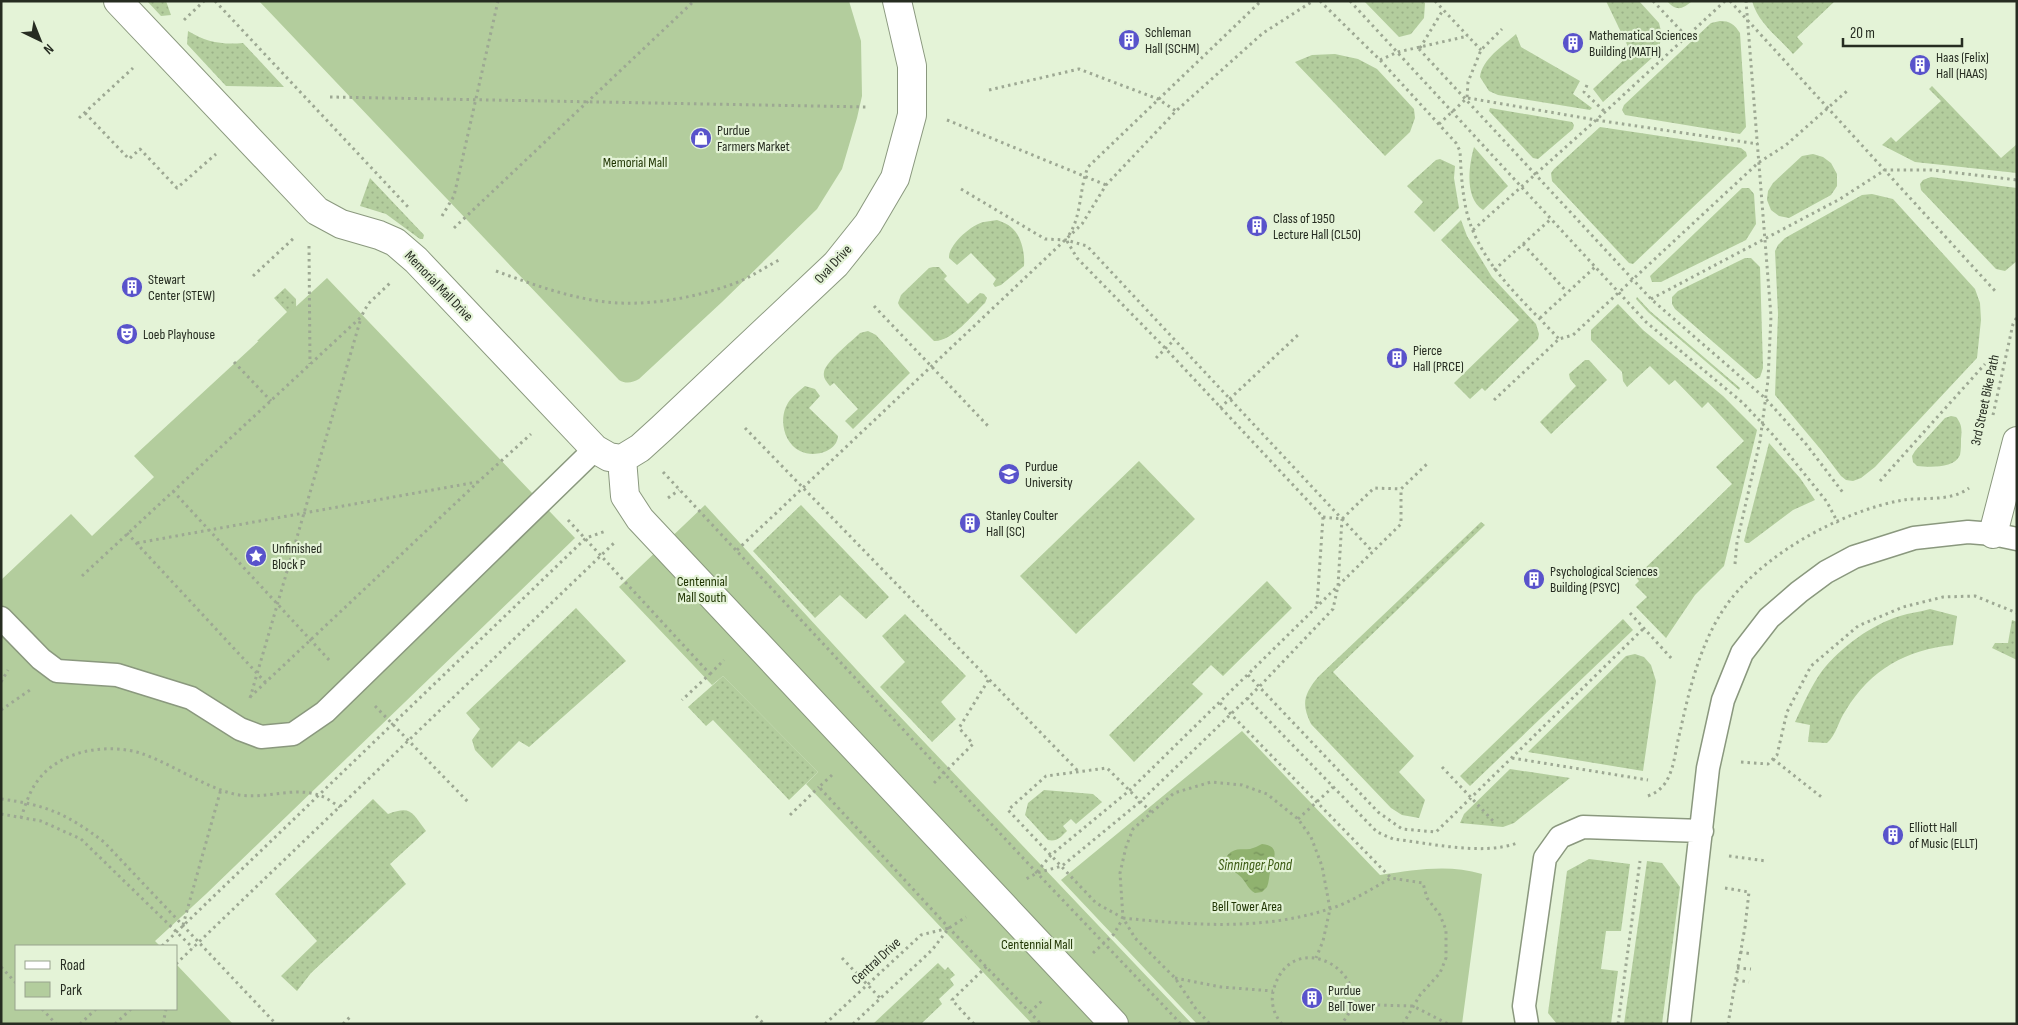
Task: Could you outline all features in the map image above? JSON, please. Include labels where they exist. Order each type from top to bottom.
[{"type":"street","name":"Memorial Mall Drive","points":[[118,1],[317,211],[340,224],[379,235],[395,242],[416,260],[595,449],[609,456],[631,454]]},
{"type":"street","name":"Oval Drive","points":[[631,454],[836,264],[868,224],[895,178],[912,115],[912,66],[897,1]]},
{"type":"street","points":[[2005,536],[2017,441]]},
{"type":"street","points":[[631,454],[626,496],[640,519],[1114,1024]]},
{"type":"lane","points":[[1,618],[41,659],[57,671],[117,675],[191,698],[240,729],[261,737],[293,734],[325,712],[595,449]]},
{"type":"lane","points":[[1679,1024],[1708,768],[1721,710],[1742,653],[1769,618],[1799,592],[1826,572],[1854,557],[1914,538],[1968,532],[2005,536]]},
{"type":"lane","points":[[1528,1024],[1524,1006],[1545,858],[1560,838],[1583,827],[1702,831]]},
{"type":"path","points":[[180,24],[204,1]]},
{"type":"path","points":[[215,1],[412,212]]},
{"type":"path","points":[[442,216],[454,196],[498,1]]},
{"type":"path","points":[[454,228],[694,1]]},
{"type":"path","points":[[1066,240],[1075,226],[1088,167],[1260,1]]},
{"type":"path","points":[[737,550],[1066,240],[1082,224],[1106,185],[1176,111],[1263,33],[1314,1]]},
{"type":"path","points":[[1320,1],[1380,60],[1456,143],[1460,152],[1466,210],[1480,248],[1494,270],[1559,339]]},
{"type":"path","points":[[1350,1],[1646,322],[1743,403],[1762,423],[1827,502],[1854,557]]},
{"type":"path","points":[[1435,1],[1481,50]]},
{"type":"path","points":[[1653,1],[1687,37]]},
{"type":"path","points":[[1473,230],[1606,112],[1725,1]]},
{"type":"path","points":[[1730,1],[1996,292]]},
{"type":"path","points":[[1734,564],[1766,399],[1771,316],[1746,1]]},
{"type":"path","points":[[1419,49],[1443,10]]},
{"type":"path","points":[[1439,124],[1467,98],[1468,82],[1481,50],[1502,30]]},
{"type":"path","points":[[1380,60],[1398,52],[1419,49],[1468,36]]},
{"type":"path","points":[[1419,49],[1467,98],[1651,299],[1766,399],[1806,444],[1844,494]]},
{"type":"path","points":[[79,118],[136,65]]},
{"type":"path","points":[[988,90],[1079,69],[1158,99],[1176,111]]},
{"type":"path","points":[[1587,86],[1584,92],[1606,112]]},
{"type":"path","points":[[1494,400],[1559,339],[1573,334],[1758,163],[1786,145],[1847,91]]},
{"type":"path","points":[[330,97],[868,108]]},
{"type":"path","points":[[1467,98],[1596,120],[1758,144]]},
{"type":"path","points":[[85,113],[129,159],[140,149],[177,188],[219,151]]},
{"type":"path","points":[[945,119],[1106,185]]},
{"type":"path","points":[[1651,299],[1840,199],[1885,170],[1932,170],[2017,180]]},
{"type":"path","points":[[961,189],[1045,239],[1066,240],[1086,246],[1372,551]]},
{"type":"path","points":[[1494,270],[1551,219]]},
{"type":"path","points":[[253,276],[299,233]]},
{"type":"path","points":[[1066,240],[1077,258],[1165,348],[1323,517],[1342,519]]},
{"type":"path","points":[[309,244],[310,365]]},
{"type":"path","points":[[1523,244],[1567,292]]},
{"type":"path","points":[[496,272],[559,293],[589,300],[645,303],[704,293],[735,283],[781,259]]},
{"type":"path","points":[[1540,318],[1595,267]]},
{"type":"path","points":[[392,282],[368,304],[361,317],[250,698],[531,434]]},
{"type":"path","points":[[874,306],[988,426]]},
{"type":"path","points":[[82,576],[361,317]]},
{"type":"path","name":"3rd Street Bike Path","points":[[1993,416],[2013,324],[2017,317]]},
{"type":"path","points":[[1220,408],[1299,334]]},
{"type":"path","points":[[1156,358],[1174,340]]},
{"type":"path","points":[[234,362],[271,400]]},
{"type":"path","points":[[1880,481],[1985,364]]},
{"type":"path","points":[[745,428],[1078,771]]},
{"type":"path","points":[[631,454],[737,550],[1037,873],[1181,1024]]},
{"type":"path","points":[[1037,873],[1051,855],[1130,790],[1401,524],[1401,489],[1429,462]]},
{"type":"path","points":[[137,543],[478,482]]},
{"type":"path","points":[[1037,873],[1062,866],[1141,801],[1259,687],[1333,609],[1338,586],[1342,519],[1374,488],[1401,489]]},
{"type":"path","points":[[173,491],[330,662]]},
{"type":"path","points":[[566,517],[602,554],[710,674],[682,700]]},
{"type":"path","points":[[1317,607],[1323,517]]},
{"type":"path","points":[[163,945],[586,538],[640,519]]},
{"type":"path","points":[[178,962],[640,519]]},
{"type":"path","points":[[128,533],[266,683]]},
{"type":"path","points":[[1739,762],[1768,764],[1777,755],[1788,712],[1811,666],[1858,626],[1903,606],[1943,597],[1975,596],[2017,613]]},
{"type":"path","points":[[1630,613],[1672,659]]},
{"type":"path","points":[[1248,675],[1378,812],[1402,829],[1436,832],[1644,628]]},
{"type":"path","points":[[911,806],[973,744],[959,728],[989,679]]},
{"type":"path","points":[[1247,698],[1377,832],[1393,839],[1491,848]]},
{"type":"path","points":[[1220,702],[1391,878]]},
{"type":"path","points":[[374,704],[469,803]]},
{"type":"path","points":[[21,818],[26,802],[36,782],[54,765],[76,753],[100,748],[127,750],[143,754],[233,794],[258,797],[298,792],[320,796],[340,807]]},
{"type":"path","points":[[790,815],[858,750]]},
{"type":"path","points":[[1512,758],[1648,780]]},
{"type":"path","points":[[1773,759],[1824,799]]},
{"type":"path","points":[[1442,767],[1495,823]]},
{"type":"path","points":[[1151,812],[1107,768],[1046,776],[1008,810],[1096,902],[1123,918],[1211,926],[1279,921],[1330,909],[1391,878],[1423,883],[1427,898],[1440,915],[1446,930],[1446,958],[1440,973],[1413,1006],[1403,1024]]},
{"type":"path","points":[[1210,1024],[1196,1009],[1175,978],[1135,938],[1123,918],[1120,872],[1133,829],[1174,793],[1211,782],[1242,785],[1267,794],[1298,819],[1311,837],[1322,866],[1330,909],[1323,941],[1316,958]]},
{"type":"path","points":[[819,787],[949,928],[1041,1024]]},
{"type":"path","points":[[1298,819],[1333,787]]},
{"type":"path","points":[[183,926],[221,789]]},
{"type":"path","points":[[1,799],[46,807],[77,821],[104,842],[276,1024]]},
{"type":"path","points":[[1,814],[42,821],[81,839],[193,948]]},
{"type":"path","points":[[1727,864],[1728,855],[1766,860]]},
{"type":"path","points":[[1618,1024],[1640,860]]},
{"type":"path","points":[[1724,880],[1723,888],[1749,892],[1728,1024]]},
{"type":"path","points":[[853,1024],[932,950],[949,928]]},
{"type":"path","name":"Central Drive","points":[[825,1024],[921,935],[949,928]]},
{"type":"path","points":[[1740,952],[1752,954]]},
{"type":"path","points":[[842,958],[880,998]]},
{"type":"path","points":[[1282,1024],[1274,1012],[1273,991],[1276,980],[1283,970],[1304,958],[1328,961],[1339,968],[1346,977],[1351,988],[1352,1001],[1350,1011],[1341,1024]]},
{"type":"path","points":[[974,1024],[952,1000],[987,966]]},
{"type":"path","points":[[1,968],[15,982]]},
{"type":"path","points":[[1737,968],[1751,969]]},
{"type":"path","points":[[1175,978],[1221,987],[1273,991]]},
{"type":"path","points":[[1736,980],[1749,982]]},
{"type":"path","points":[[1352,1001],[1376,1005],[1413,1006],[1448,1024]]},
{"type":"path","points":[[43,1010],[56,1024]]},
{"type":"path","points":[[80,1024],[95,1010]]},
{"type":"path","points":[[116,1024],[130,1010]]},
{"type":"path","points":[[162,1024],[166,1010]]},
{"type":"path","points":[[343,1024],[351,1016]]},
{"type":"path","points":[[756,1016],[764,1024]]},
{"type":"green space","points":[[147,1],[166,1],[171,15],[161,16]]},
{"type":"green space","name":"Memorial Mall","points":[[259,1],[849,1],[861,41],[862,96],[842,169],[817,209],[722,302],[639,379],[627,382],[619,380]]},
{"type":"green space","points":[[1364,1],[1423,1],[1425,3],[1424,18],[1411,34],[1399,37]]},
{"type":"green space","points":[[1606,1],[1639,1],[1659,23],[1662,35],[1659,47],[1653,57],[1603,102],[1593,89],[1631,53]]},
{"type":"green space","points":[[1667,1],[1692,1],[1682,8],[1676,8]]},
{"type":"green space","points":[[1752,1],[1835,1],[1797,37],[1803,44],[1793,54],[1764,23]]},
{"type":"green space","points":[[1720,21],[1732,24],[1740,33],[1746,127],[1740,134],[1625,115],[1622,110],[1624,105],[1711,23]]},
{"type":"green space","points":[[188,31],[214,42],[228,44],[243,43],[284,87],[226,86],[187,44]]},
{"type":"green space","points":[[1516,34],[1521,47],[1580,81],[1573,94],[1592,108],[1590,110],[1498,95],[1489,91],[1480,77],[1482,70],[1494,53]]},
{"type":"green space","points":[[1335,54],[1358,59],[1377,69],[1414,109],[1415,118],[1410,132],[1385,156],[1295,62],[1312,55]]},
{"type":"green space","points":[[1932,86],[2001,158],[2017,144],[2017,173],[1915,162],[1882,145],[1891,137],[1896,142],[1941,101],[1929,89]]},
{"type":"green space","points":[[1490,108],[1572,122],[1574,125],[1573,129],[1538,159],[1533,158],[1489,111]]},
{"type":"green space","points":[[1600,127],[1741,148],[1746,152],[1747,156],[1633,264],[1629,263],[1552,181],[1551,173],[1554,169]]},
{"type":"green space","points":[[1474,147],[1508,186],[1483,210],[1477,205],[1470,190],[1470,172]]},
{"type":"green space","points":[[1813,154],[1823,157],[1831,163],[1837,174],[1837,186],[1831,195],[1789,218],[1779,216],[1771,210],[1767,200],[1768,191],[1773,183],[1802,156]]},
{"type":"green space","points":[[1440,159],[1455,166],[1454,178],[1459,208],[1434,232],[1414,212],[1423,202],[1407,186],[1436,160]]},
{"type":"green space","points":[[1931,177],[2017,188],[2017,261],[2005,271],[1996,269],[1921,190],[1920,184],[1923,180]]},
{"type":"green space","points":[[370,178],[424,235],[423,239],[420,239],[386,214],[360,206]]},
{"type":"green space","points":[[1742,188],[1749,188],[1754,194],[1756,224],[1746,240],[1661,282],[1652,282],[1650,276]]},
{"type":"green space","points":[[1872,194],[1893,199],[1975,289],[1980,303],[1981,320],[1977,358],[1875,467],[1861,478],[1853,481],[1846,480],[1841,476],[1775,395],[1778,314],[1775,251],[1785,238],[1862,195]]},
{"type":"green space","points":[[997,220],[1009,225],[1018,236],[1023,251],[1024,266],[1001,285],[995,287],[993,284],[996,279],[971,253],[957,265],[949,258],[956,241],[967,231],[979,224]]},
{"type":"green space","points":[[1461,220],[1467,236],[1492,277],[1536,324],[1539,334],[1538,339],[1485,391],[1482,388],[1470,399],[1454,383],[1519,320],[1441,240]]},
{"type":"green space","points":[[1745,258],[1751,258],[1760,267],[1763,368],[1760,377],[1756,379],[1675,309],[1672,304],[1672,297],[1678,291]]},
{"type":"green space","points":[[939,267],[947,276],[944,279],[968,304],[980,293],[984,294],[987,298],[985,303],[955,333],[941,340],[934,341],[898,303],[901,295],[929,268]]},
{"type":"green space","points":[[327,278],[575,538],[155,941],[159,945],[15,945],[15,1010],[178,1010],[178,966],[233,1024],[1,1024],[1,580],[71,514],[92,536],[154,477],[134,456]]},
{"type":"green space","points":[[285,288],[296,299],[297,346],[257,341],[287,312],[274,298]]},
{"type":"green space","points":[[1637,297],[1650,311],[1740,388],[1739,390],[1648,312],[1636,299]]},
{"type":"green space","points":[[1618,304],[1643,330],[1723,396],[1757,430],[1724,566],[1695,595],[1666,638],[1636,607],[1647,597],[1635,585],[1639,581],[1636,577],[1732,484],[1716,467],[1744,441],[1708,402],[1702,408],[1675,380],[1669,385],[1650,366],[1627,387],[1623,381],[1622,372],[1591,340],[1591,330]]},
{"type":"green space","points":[[868,331],[876,335],[910,373],[853,429],[845,421],[858,409],[834,383],[830,386],[824,378],[824,372],[829,362],[840,351],[860,333]]},
{"type":"green space","points":[[1585,360],[1589,360],[1607,380],[1551,434],[1540,422],[1576,386],[1570,379],[1569,374]]},
{"type":"green space","points":[[805,386],[815,389],[820,396],[809,408],[838,436],[834,446],[818,454],[806,453],[794,447],[789,441],[784,428],[783,420],[786,406]]},
{"type":"green space","points":[[1956,417],[1961,427],[1960,455],[1957,460],[1941,466],[1917,466],[1913,462],[1912,456],[1915,451],[1945,418]]},
{"type":"green space","points":[[1769,443],[1800,478],[1815,500],[1793,510],[1749,543],[1746,543],[1744,541]]},
{"type":"green space","points":[[1139,461],[1195,519],[1076,634],[1020,576]]},
{"type":"green space","name":"Centennial Mall","points":[[705,505],[889,705],[1192,1024],[1032,1024],[806,784],[818,772],[723,676],[712,685],[619,587]]},
{"type":"green space","points":[[801,505],[889,597],[866,619],[840,595],[815,618],[753,551]]},
{"type":"green space","points":[[1481,522],[1485,525],[1333,672],[1414,756],[1399,772],[1425,800],[1419,818],[1402,815],[1391,808],[1311,724],[1305,705],[1307,694],[1318,677]]},
{"type":"green space","points":[[1267,581],[1292,608],[1223,676],[1211,665],[1192,684],[1203,694],[1134,762],[1109,735]]},
{"type":"green space","points":[[576,608],[626,661],[529,747],[519,741],[492,768],[475,750],[472,740],[480,729],[466,713]]},
{"type":"green space","points":[[1930,609],[1957,616],[1953,645],[1920,652],[1891,664],[1867,683],[1856,696],[1843,714],[1833,736],[1827,743],[1808,742],[1810,725],[1795,722],[1814,683],[1830,662],[1847,645],[1878,625],[1900,616]]},
{"type":"green space","points":[[905,614],[966,676],[941,702],[956,719],[932,742],[880,687],[905,662],[882,636]]},
{"type":"green space","points":[[1623,619],[1633,630],[1470,786],[1460,776]]},
{"type":"green space","points":[[2012,620],[2017,622],[2017,660],[1992,648],[1995,643],[2008,643]]},
{"type":"green space","points":[[1635,654],[1644,657],[1651,665],[1656,681],[1643,771],[1528,752],[1626,656]]},
{"type":"green space","points":[[723,676],[818,772],[789,800],[713,720],[706,726],[688,707]]},
{"type":"green space","name":"Bell Tower Area","points":[[1242,731],[1380,875],[1444,869],[1457,869],[1482,874],[1462,1024],[1197,1024],[1061,880]]},
{"type":"green space","points":[[1510,769],[1570,778],[1514,823],[1503,827],[1460,823],[1464,814]]},
{"type":"green space","points":[[1044,790],[1093,794],[1102,802],[1076,824],[1071,819],[1063,826],[1067,831],[1059,839],[1048,840],[1025,815],[1028,803]]},
{"type":"green space","points":[[373,799],[388,814],[402,810],[411,812],[426,831],[390,864],[406,884],[311,973],[297,991],[281,976],[317,941],[275,894]]},
{"type":"green space","points":[[1589,859],[1630,864],[1621,931],[1606,931],[1601,969],[1618,971],[1611,1024],[1557,1024],[1548,1013],[1567,871]]},
{"type":"green space","points":[[1647,861],[1662,863],[1680,887],[1662,1024],[1624,1024]]},
{"type":"green space","points":[[938,963],[945,970],[948,967],[955,975],[950,979],[954,985],[939,999],[942,1004],[921,1024],[873,1024]]},
{"type":"water","name":"Sinninger Pond","points":[[1262,844],[1272,848],[1275,854],[1267,887],[1262,892],[1255,893],[1226,864],[1225,860],[1233,851],[1250,849]]},
{"type":"place","name":"Schleman Hall (SCHM)","points":[[1129,40]]},
{"type":"place","name":"Mathematical Sciences Building (MATH)","points":[[1573,43]]},
{"type":"place","name":"Haas (Felix) Hall (HAAS)","points":[[1920,65]]},
{"type":"place","name":"Purdue Farmers Market","points":[[701,138]]},
{"type":"place","name":"Class of 1950 Lecture Hall (CL50)","points":[[1257,226]]},
{"type":"place","name":"Stewart Center (STEW)","points":[[132,287]]},
{"type":"place","name":"Loeb Playhouse","points":[[127,334]]},
{"type":"place","name":"Pierce Hall (PRCE)","points":[[1397,358]]},
{"type":"place","name":"Purdue University","points":[[1009,474]]},
{"type":"place","name":"Stanley Coulter Hall (SC)","points":[[970,523]]},
{"type":"place","name":"Unfinished Block P","points":[[256,556]]},
{"type":"place","name":"Psychological Sciences Building (PSYC)","points":[[1534,579]]},
{"type":"place","name":"Elliott Hall of Music (ELLT)","points":[[1893,835]]},
{"type":"place","name":"Purdue Bell Tower","points":[[1312,998]]},
{"type":"park label","name":"Centennial Mall South","points":[[702,590]]}]
